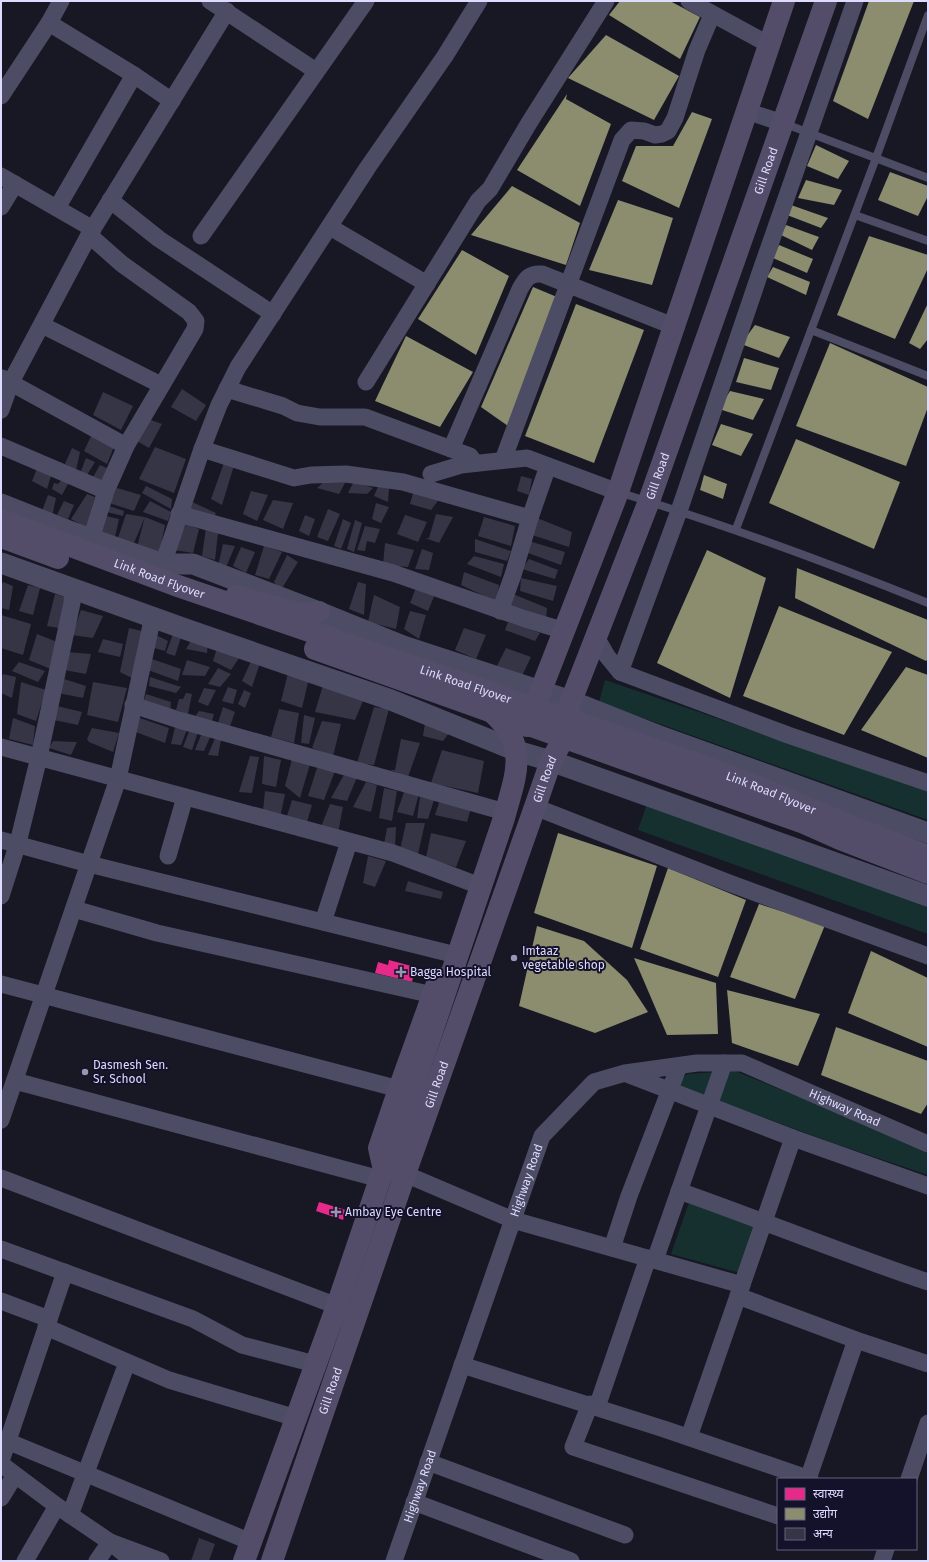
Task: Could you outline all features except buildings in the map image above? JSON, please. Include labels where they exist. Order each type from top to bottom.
[{"type":"main road","name":"Gill Road","points":[[272,1561],[390,1168],[380,1148],[399,1089],[498,810],[518,744],[565,631],[618,492],[768,44],[784,1]]},
{"type":"main road","name":"Gill Road","points":[[247,1551],[315,1364],[390,1168],[535,807],[551,762],[561,743],[571,701],[649,501],[826,1]]},
{"type":"main road","name":"Link Road Flyover","points":[[1,520],[175,585],[692,762],[928,856]]},
{"type":"main road","name":"Link Road Flyover","points":[[1,537],[804,823],[840,839],[928,873]]},
{"type":"main road","points":[[175,585],[197,585],[303,615],[319,612]]},
{"type":"main road","points":[[390,1168],[504,818],[517,767],[515,745],[512,734],[493,712]]},
{"type":"street","points":[[1,96],[49,23],[61,1]]},
{"type":"street","points":[[210,1],[316,70]]},
{"type":"street","points":[[201,236],[316,70],[366,1]]},
{"type":"street","points":[[163,564],[202,448],[219,405],[238,367],[368,167],[446,56],[479,1]]},
{"type":"street","points":[[366,382],[478,201],[490,189],[533,117],[606,1]]},
{"type":"street","points":[[689,1],[712,15],[720,17],[768,44]]},
{"type":"street","points":[[620,672],[679,511],[855,1]]},
{"type":"street","points":[[1,410],[6,380],[42,325],[91,232],[110,200],[227,11]]},
{"type":"street","points":[[503,460],[622,140],[631,130],[655,135],[668,131],[675,118],[697,50],[712,15]]},
{"type":"street","points":[[49,23],[172,101]]},
{"type":"street","points":[[57,208],[134,76]]},
{"type":"street","points":[[746,111],[783,123]]},
{"type":"street","points":[[1,206],[8,180],[57,208],[91,232],[122,264],[189,312],[196,321],[195,329],[126,446],[106,491],[92,539]]},
{"type":"street","points":[[110,200],[159,239],[273,314]]},
{"type":"street","points":[[330,227],[427,284]]},
{"type":"street","points":[[451,449],[520,288],[530,275],[535,273],[542,274],[568,283],[673,326]]},
{"type":"street","points":[[42,325],[161,385]]},
{"type":"street","points":[[6,380],[126,446]]},
{"type":"street","points":[[227,388],[283,406],[297,413],[320,417],[365,417],[470,456],[475,463]]},
{"type":"street","points":[[1,446],[106,491]]},
{"type":"street","points":[[202,448],[294,478],[312,475],[346,474],[403,482],[530,518]]},
{"type":"street","points":[[432,474],[461,465],[527,458],[618,492]]},
{"type":"street","points":[[500,611],[548,466]]},
{"type":"street","points":[[1,504],[92,539],[163,564],[193,564],[403,646],[571,701],[657,735],[928,833]]},
{"type":"street","points":[[179,514],[393,573],[500,611],[565,631]]},
{"type":"street","points":[[1,563],[153,616],[188,630],[392,700],[517,751],[928,896]]},
{"type":"street","points":[[1,896],[18,844],[39,756],[72,603],[73,588]]},
{"type":"street","points":[[1,1120],[118,779],[153,616]]},
{"type":"street","points":[[596,637],[606,656],[620,672],[788,735],[928,783]]},
{"type":"street","points":[[133,705],[179,720],[498,810]]},
{"type":"street","points":[[1,747],[39,756],[393,854],[472,883]]},
{"type":"street","points":[[168,856],[185,797]]},
{"type":"street","points":[[535,807],[729,883],[928,956]]},
{"type":"street","points":[[1,840],[89,864],[448,953]]},
{"type":"street","points":[[323,922],[349,842]]},
{"type":"street","points":[[74,908],[157,932],[433,995]]},
{"type":"street","points":[[1,984],[399,1089]]},
{"type":"street","name":"Highway Road","points":[[394,1561],[542,1136],[594,1082],[625,1074],[697,1063],[742,1063],[928,1144]]},
{"type":"street","points":[[724,1063],[679,1191],[593,1405],[573,1447],[777,1516]]},
{"type":"street","points":[[612,1248],[629,1196],[679,1066]]},
{"type":"street","points":[[625,1074],[793,1138],[928,1186]]},
{"type":"street","points":[[15,1081],[390,1168],[512,1220],[652,1259],[740,1291],[856,1340],[928,1364]]},
{"type":"street","points":[[689,1437],[793,1138]]},
{"type":"street","points":[[1,1178],[337,1306]]},
{"type":"street","points":[[679,1191],[764,1221],[868,1262],[928,1282]]},
{"type":"street","points":[[1,1249],[194,1319],[242,1345],[315,1364]]},
{"type":"street","points":[[1,1461],[65,1272]]},
{"type":"street","points":[[1,1301],[127,1363],[169,1380],[296,1418]]},
{"type":"street","points":[[809,1478],[856,1340]]},
{"type":"street","points":[[25,1561],[63,1511],[86,1474],[127,1363]]},
{"type":"street","points":[[462,1365],[593,1405],[806,1478]]},
{"type":"street","points":[[909,1478],[928,1423]]},
{"type":"street","points":[[8,1441],[86,1474],[247,1551]]},
{"type":"street","points":[[428,1462],[625,1535]]},
{"type":"street","points":[[1,1464],[63,1511],[110,1542],[133,1561]]},
{"type":"street","points":[[1,1498],[15,1475]]},
{"type":"street","points":[[414,1502],[571,1561]]},
{"type":"street","points":[[97,1561],[110,1542]]},
{"type":"street","points":[[110,1542],[161,1561]]},
{"type":"lane","points":[[736,529],[855,215],[928,15]]},
{"type":"lane","points":[[783,123],[928,178]]},
{"type":"lane","points":[[855,215],[928,241]]},
{"type":"lane","points":[[811,330],[928,376]]},
{"type":"lane","points":[[618,492],[736,529],[815,558],[928,603]]},
{"type":"green space","points":[[605,680],[928,792],[928,820],[599,702]]},
{"type":"green space","points":[[650,795],[928,895],[928,934],[638,830]]},
{"type":"green space","points":[[735,1071],[898,1137],[928,1152],[928,1175],[833,1143],[676,1085],[687,1074]]},
{"type":"green space","points":[[691,1197],[759,1218],[740,1273],[671,1254]]},
{"type":"place","name":"Imtaaz vegetable shop","points":[[514,958]]},
{"type":"place","name":"Bagga Hospital","points":[[401,972]]},
{"type":"place","name":"Dasmesh Sen. Sr. School","points":[[85,1072]]},
{"type":"place","name":"Ambay Eye Centre","points":[[336,1212]]}]
